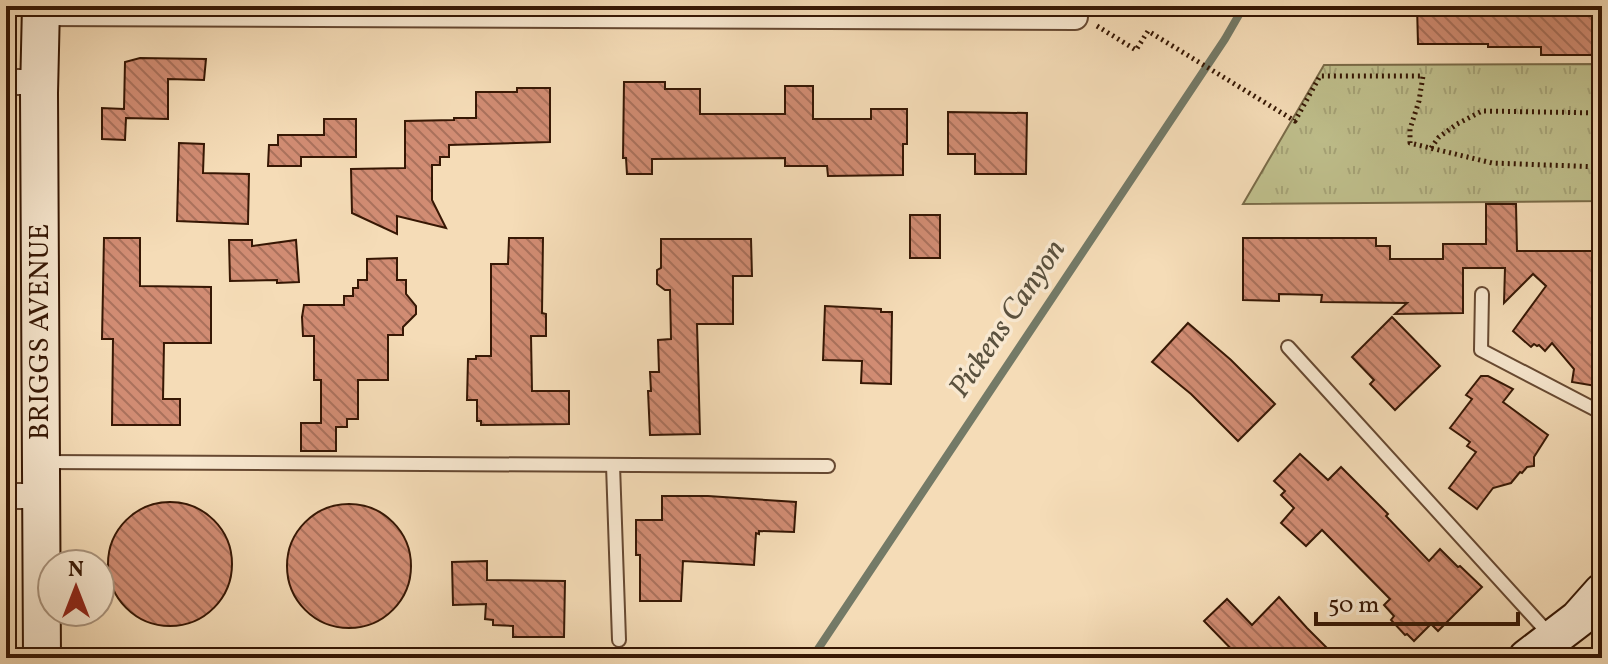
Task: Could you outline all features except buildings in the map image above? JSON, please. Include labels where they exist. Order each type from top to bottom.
[{"type":"street","points":[[41,10],[616,11],[1075,17]]},
{"type":"street","name":"BRIGGS AVENUE","points":[[41,10],[22,82],[41,479],[42,658]]},
{"type":"street","points":[[6,496],[41,479]]},
{"type":"street","points":[[1540,648],[1578,619],[1602,592]]},
{"type":"lane","points":[[1482,294],[1481,350],[1602,413]]},
{"type":"lane","points":[[1288,347],[1540,648]]},
{"type":"lane","points":[[41,479],[613,465],[828,466]]},
{"type":"lane","points":[[613,465],[619,640]]},
{"type":"path","points":[[1075,17],[1087,20],[1136,50],[1148,31],[1295,121],[1320,76],[1423,76],[1410,129],[1410,143],[1492,163],[1602,167]]},
{"type":"path","points":[[1431,148],[1439,137],[1482,111],[1602,113]]},
{"type":"green space","points":[[1602,64],[1602,201],[1243,204],[1324,65]]},
{"type":"waterway","name":"Pickens Canyon","points":[[812,658],[1244,6]]}]
